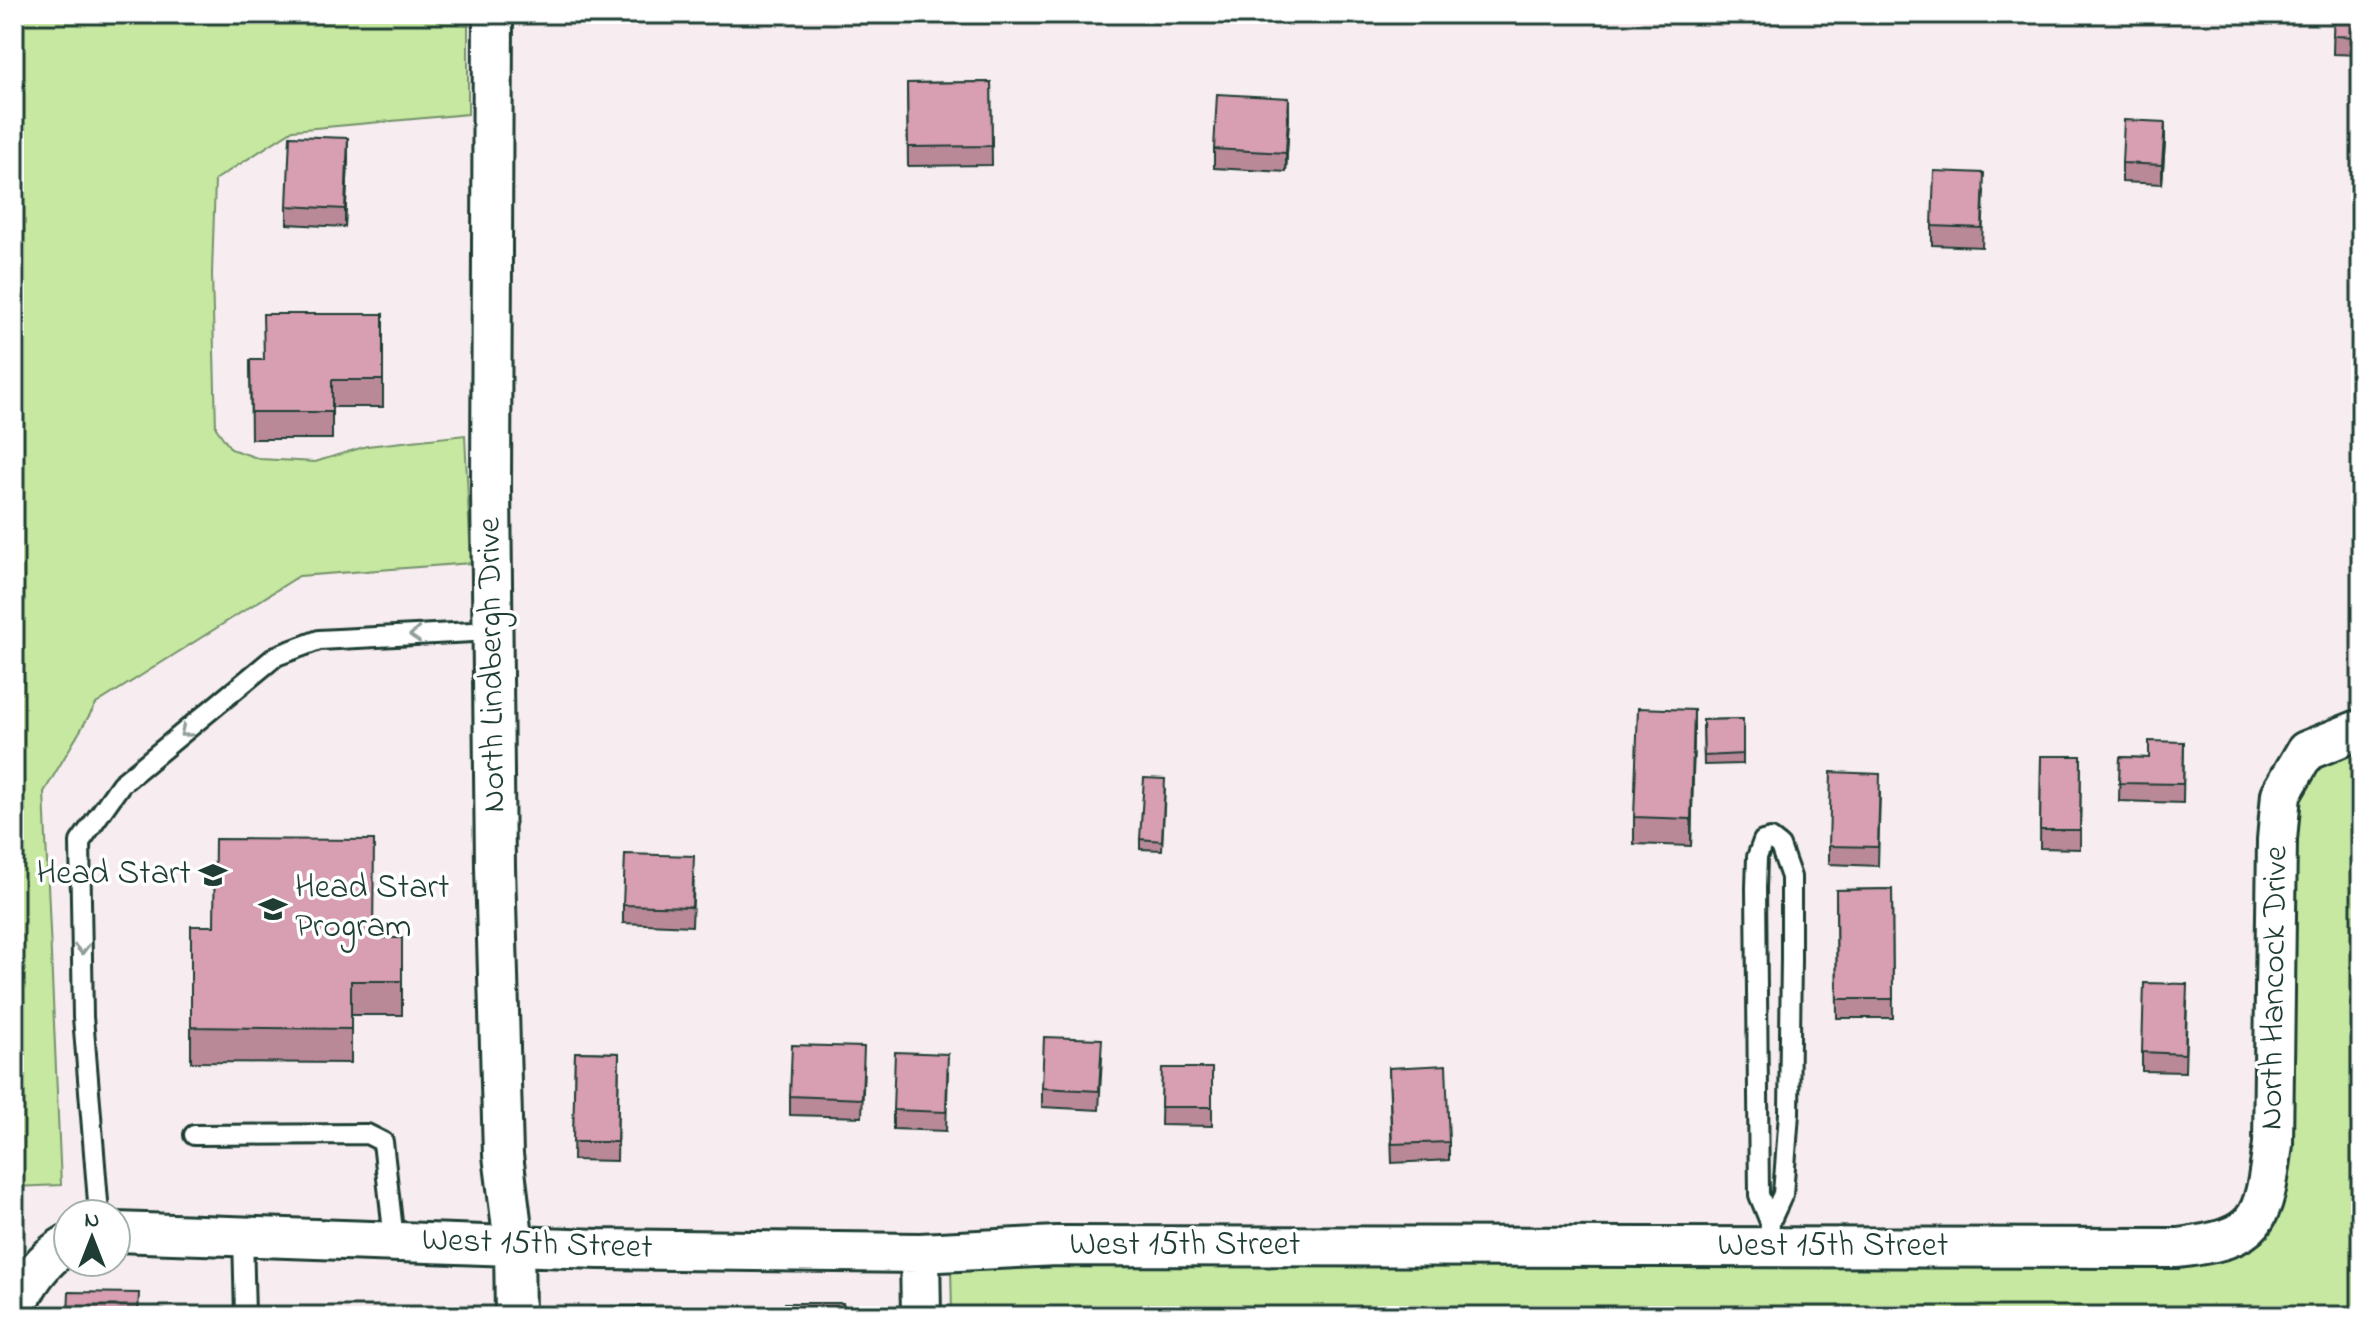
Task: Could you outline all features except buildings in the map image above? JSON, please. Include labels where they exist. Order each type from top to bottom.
[{"type":"street","name":"North Lindbergh Drive","points":[[493,14],[492,631],[503,1155],[514,1244],[515,1316]]},
{"type":"street","name":"North Hancock Drive","points":[[2249,1228],[2267,1192],[2273,1144],[2281,794],[2306,751],[2361,729]]},
{"type":"street","name":"West 15th Street","points":[[132,1232],[599,1249],[920,1253],[1057,1246],[1770,1235],[2178,1248],[2224,1242],[2249,1228]]},
{"type":"street","points":[[920,1253],[921,1316]]},
{"type":"street","points":[[14,1313],[33,1276],[52,1257]]},
{"type":"lane","points":[[98,1198],[83,1017],[80,842],[121,784],[276,656],[319,640],[492,631]]},
{"type":"lane","points":[[1771,839],[1780,846],[1791,877],[1791,959],[1789,1113],[1783,1194],[1770,1235],[1759,1195],[1756,888],[1757,857],[1763,841],[1771,839]]},
{"type":"lane","points":[[194,1135],[367,1134],[383,1142],[394,1240]]},
{"type":"lane","points":[[243,1235],[245,1316]]},
{"type":"green space","points":[[14,14],[468,14],[468,114],[293,130],[215,180],[212,274],[216,428],[231,449],[260,459],[315,462],[367,446],[465,435],[471,563],[299,576],[96,704],[44,792],[61,1185],[14,1187]]},
{"type":"green space","points":[[2361,736],[2361,1316],[952,1316],[951,1266],[2212,1261],[2261,1230],[2289,801],[2316,755]]},
{"type":"place","name":"Head Start","points":[[213,875]]},
{"type":"place","name":"Head Start Program","points":[[273,909]]}]
